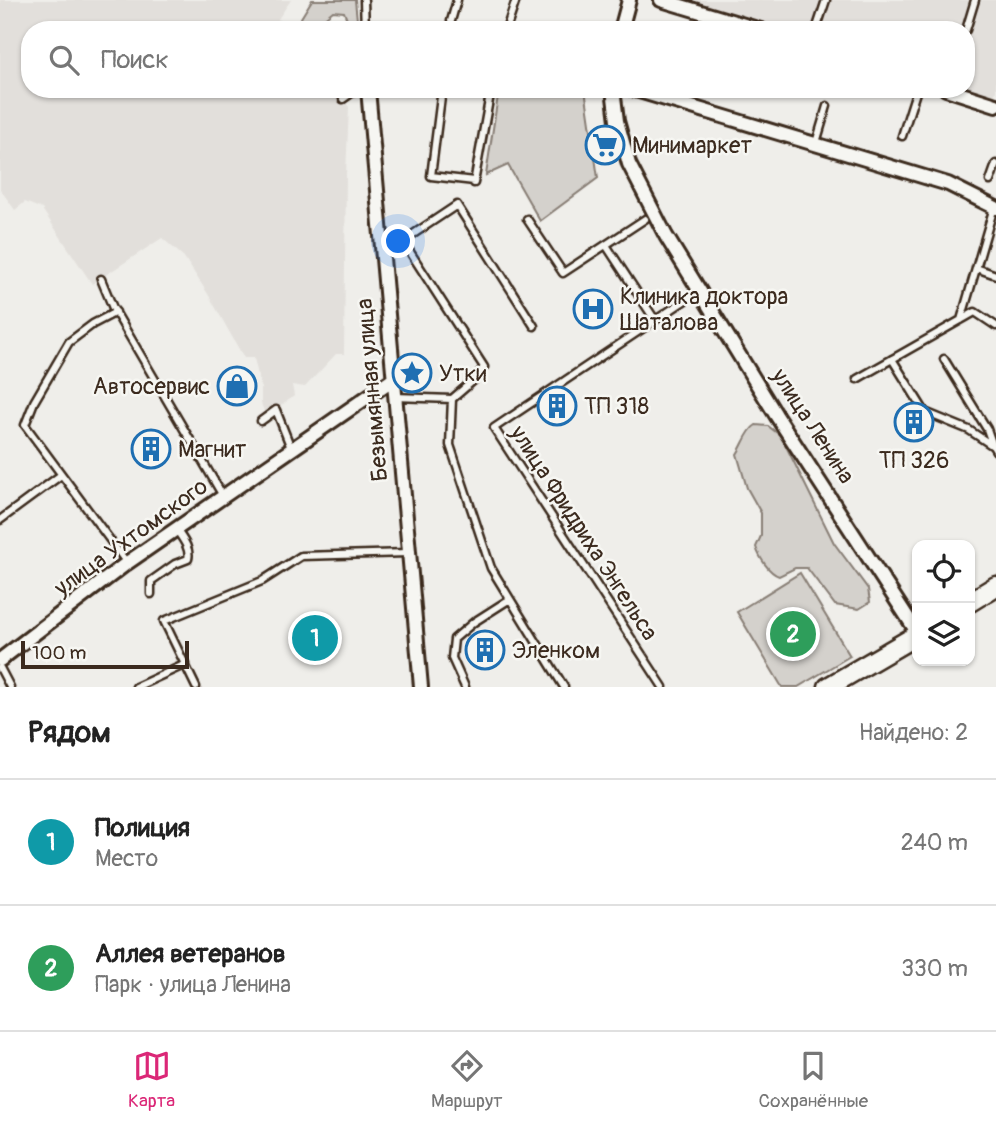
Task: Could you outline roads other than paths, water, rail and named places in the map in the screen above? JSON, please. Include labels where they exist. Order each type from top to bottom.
[{"type":"street","points":[[623,21],[629,0]]},
{"type":"street","points":[[661,0],[720,21]]},
{"type":"street","name":"Безымянная улица","points":[[369,98],[421,687]]},
{"type":"street","name":"улица Ленина","points":[[614,98],[617,121],[629,164],[666,236],[912,625]]},
{"type":"street","points":[[663,98],[948,184],[995,207]]},
{"type":"street","points":[[974,98],[996,105]]},
{"type":"street","name":"улица Ухтомского","points":[[0,660],[176,528],[392,380]]},
{"type":"street","points":[[975,599],[996,586]]},
{"type":"street","name":"улица Ленина","points":[[828,687],[912,636]]},
{"type":"lane","points":[[364,0],[365,21]]},
{"type":"lane","points":[[451,21],[457,0]]},
{"type":"lane","points":[[509,21],[516,0]]},
{"type":"lane","points":[[819,21],[826,0]]},
{"type":"lane","points":[[968,21],[975,0]]},
{"type":"lane","points":[[441,98],[431,176],[474,182],[489,98]]},
{"type":"lane","points":[[902,136],[914,98]]},
{"type":"lane","points":[[816,143],[827,106]]},
{"type":"lane","points":[[990,181],[996,164]]},
{"type":"lane","points":[[380,242],[403,241],[457,205],[534,326]]},
{"type":"lane","points":[[961,320],[995,207]]},
{"type":"lane","points":[[527,219],[563,273],[645,219]]},
{"type":"lane","points":[[394,397],[452,399],[474,380],[484,367],[403,241]]},
{"type":"lane","points":[[606,245],[655,320]]},
{"type":"lane","points":[[975,268],[996,275]]},
{"type":"lane","points":[[101,279],[116,312],[223,496]]},
{"type":"lane","name":"улица Фридриха Энгельса","points":[[663,687],[495,428],[699,291]]},
{"type":"lane","points":[[116,312],[93,324],[69,342],[34,402],[25,425],[127,563]]},
{"type":"lane","points":[[857,379],[975,312],[996,326]]},
{"type":"lane","points":[[892,359],[925,412],[969,430],[994,449]]},
{"type":"lane","points":[[944,359],[987,429],[994,449]]},
{"type":"lane","points":[[452,399],[450,445],[491,568],[565,687]]},
{"type":"lane","points":[[261,421],[276,410],[291,448]]},
{"type":"lane","points":[[0,520],[61,475]]},
{"type":"lane","points":[[151,594],[151,581],[175,564],[188,559],[190,554],[176,528]]},
{"type":"lane","points":[[196,687],[164,621],[262,581],[301,556],[408,553]]},
{"type":"lane","points":[[465,687],[452,658],[454,639],[474,622],[510,599]]},
{"type":"lane","points":[[136,687],[186,664]]},
{"type":"lane","points":[[0,668],[10,687]]},
{"type":"place","name":"Минимаркет","points":[[605,145]]},
{"type":"place","name":"Клиника доктора Шаталова","points":[[593,309]]},
{"type":"place","name":"Утки","points":[[412,373]]},
{"type":"place","name":"Автосервис","points":[[237,386]]},
{"type":"place","name":"ТП 318","points":[[557,406]]},
{"type":"place","name":"ТП 326","points":[[914,422]]},
{"type":"place","name":"Магнит","points":[[151,449]]},
{"type":"place","name":"Аллея ветеранов","points":[[793,634]]},
{"type":"place","name":"Полиция","points":[[315,638]]},
{"type":"place","name":"Эленком","points":[[485,650]]}]
